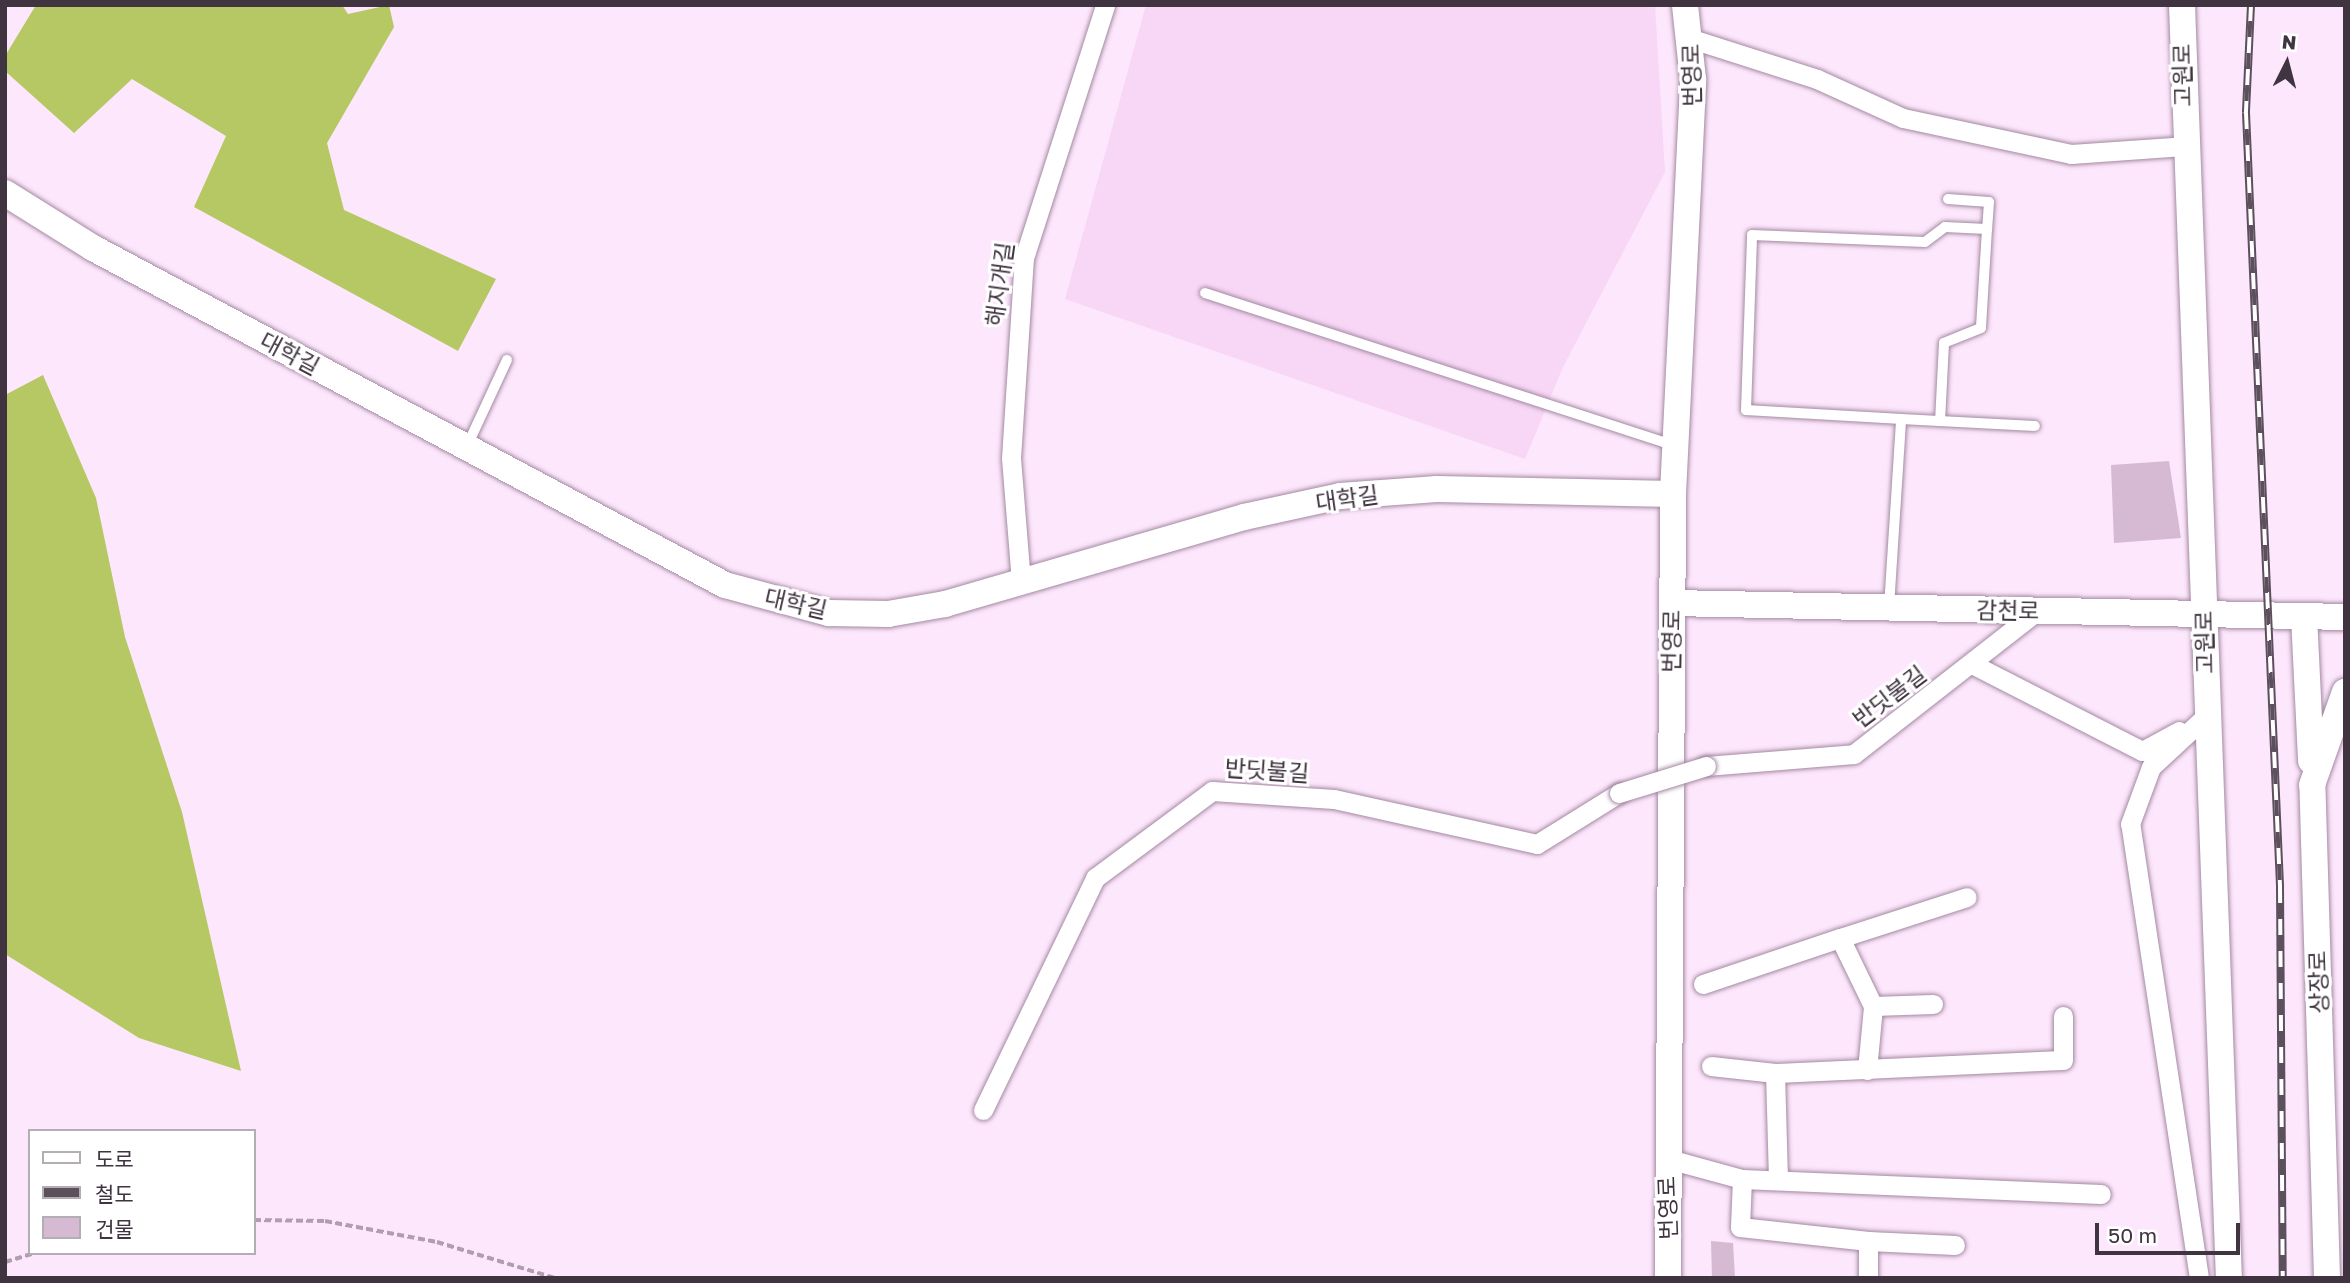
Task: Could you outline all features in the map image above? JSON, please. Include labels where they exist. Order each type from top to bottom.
[{"type":"street","name":"해지개길","points":[[1021,582],[1011,458],[1024,258],[1105,5]]},
{"type":"street","name":"번영로","points":[[1668,1278],[1665,1158],[1673,494],[1692,39],[1685,5]]},
{"type":"street","name":"고원로","points":[[2182,5],[2184,146],[2205,614],[2205,717],[2229,1278]]},
{"type":"street","points":[[1692,39],[1817,79],[1903,118],[2071,154],[2184,146]]},
{"type":"street","name":"대학길","points":[[5,193],[93,248],[725,585],[778,602],[829,612],[888,614],[1021,582],[1340,496],[1437,489],[1673,494]]},
{"type":"street","name":"감천로","points":[[1672,603],[2345,617]]},
{"type":"street","name":"반딧불길","points":[[983,1110],[1095,878],[1212,791],[1334,799],[1537,844],[1619,793],[1706,766],[1854,754],[2037,611]]},
{"type":"street","points":[[2304,616],[2312,785]]},
{"type":"street","points":[[1972,664],[2142,751],[2205,717]]},
{"type":"street","name":"상장로","points":[[2327,1278],[2312,785],[2345,692]]},
{"type":"street","points":[[2199,1278],[2130,824],[2151,767],[2205,717]]},
{"type":"street","points":[[1703,984],[1967,897]]},
{"type":"street","points":[[1840,938],[1873,1006],[1867,1070]]},
{"type":"street","points":[[1873,1006],[1933,1004]]},
{"type":"street","points":[[1711,1066],[1775,1073],[2063,1060],[2063,1016]]},
{"type":"street","points":[[1775,1073],[1778,1180]]},
{"type":"street","points":[[1665,1158],[1742,1179],[2101,1194]]},
{"type":"street","points":[[1742,1179],[1740,1227],[1868,1241],[1955,1245]]},
{"type":"street","points":[[1868,1241],[1868,1278]]},
{"type":"lane","points":[[1940,421],[1944,343],[1982,328],[1989,202],[1948,199]]},
{"type":"lane","points":[[1987,229],[1945,227],[1925,242],[1752,235],[1746,410],[2035,426]]},
{"type":"lane","points":[[1205,293],[1675,445]]},
{"type":"lane","points":[[466,447],[507,360]]},
{"type":"lane","points":[[1889,607],[1901,419]]},
{"type":"path","points":[[256,1220],[325,1221],[437,1242],[555,1278]]},
{"type":"path","points":[[5,1262],[28,1255]]},
{"type":"shaded area","points":[[1146,5],[1655,5],[1665,172],[1563,367],[1525,459],[1065,299]]},
{"type":"green space","points":[[36,5],[342,5],[348,14],[389,5],[394,27],[327,143],[344,210],[496,279],[458,351],[194,207],[226,136],[132,79],[74,133],[5,71],[5,56]]},
{"type":"green space","points":[[43,375],[96,498],[125,637],[182,812],[241,1071],[139,1038],[5,954],[5,395]]},
{"type":"building","points":[[2169,461],[2181,538],[2114,543],[2111,465]]},
{"type":"building","points":[[1711,1241],[1733,1243],[1735,1278],[1712,1278]]},
{"type":"railway","points":[[2251,5],[2246,113],[2280,887],[2283,1278]]}]
